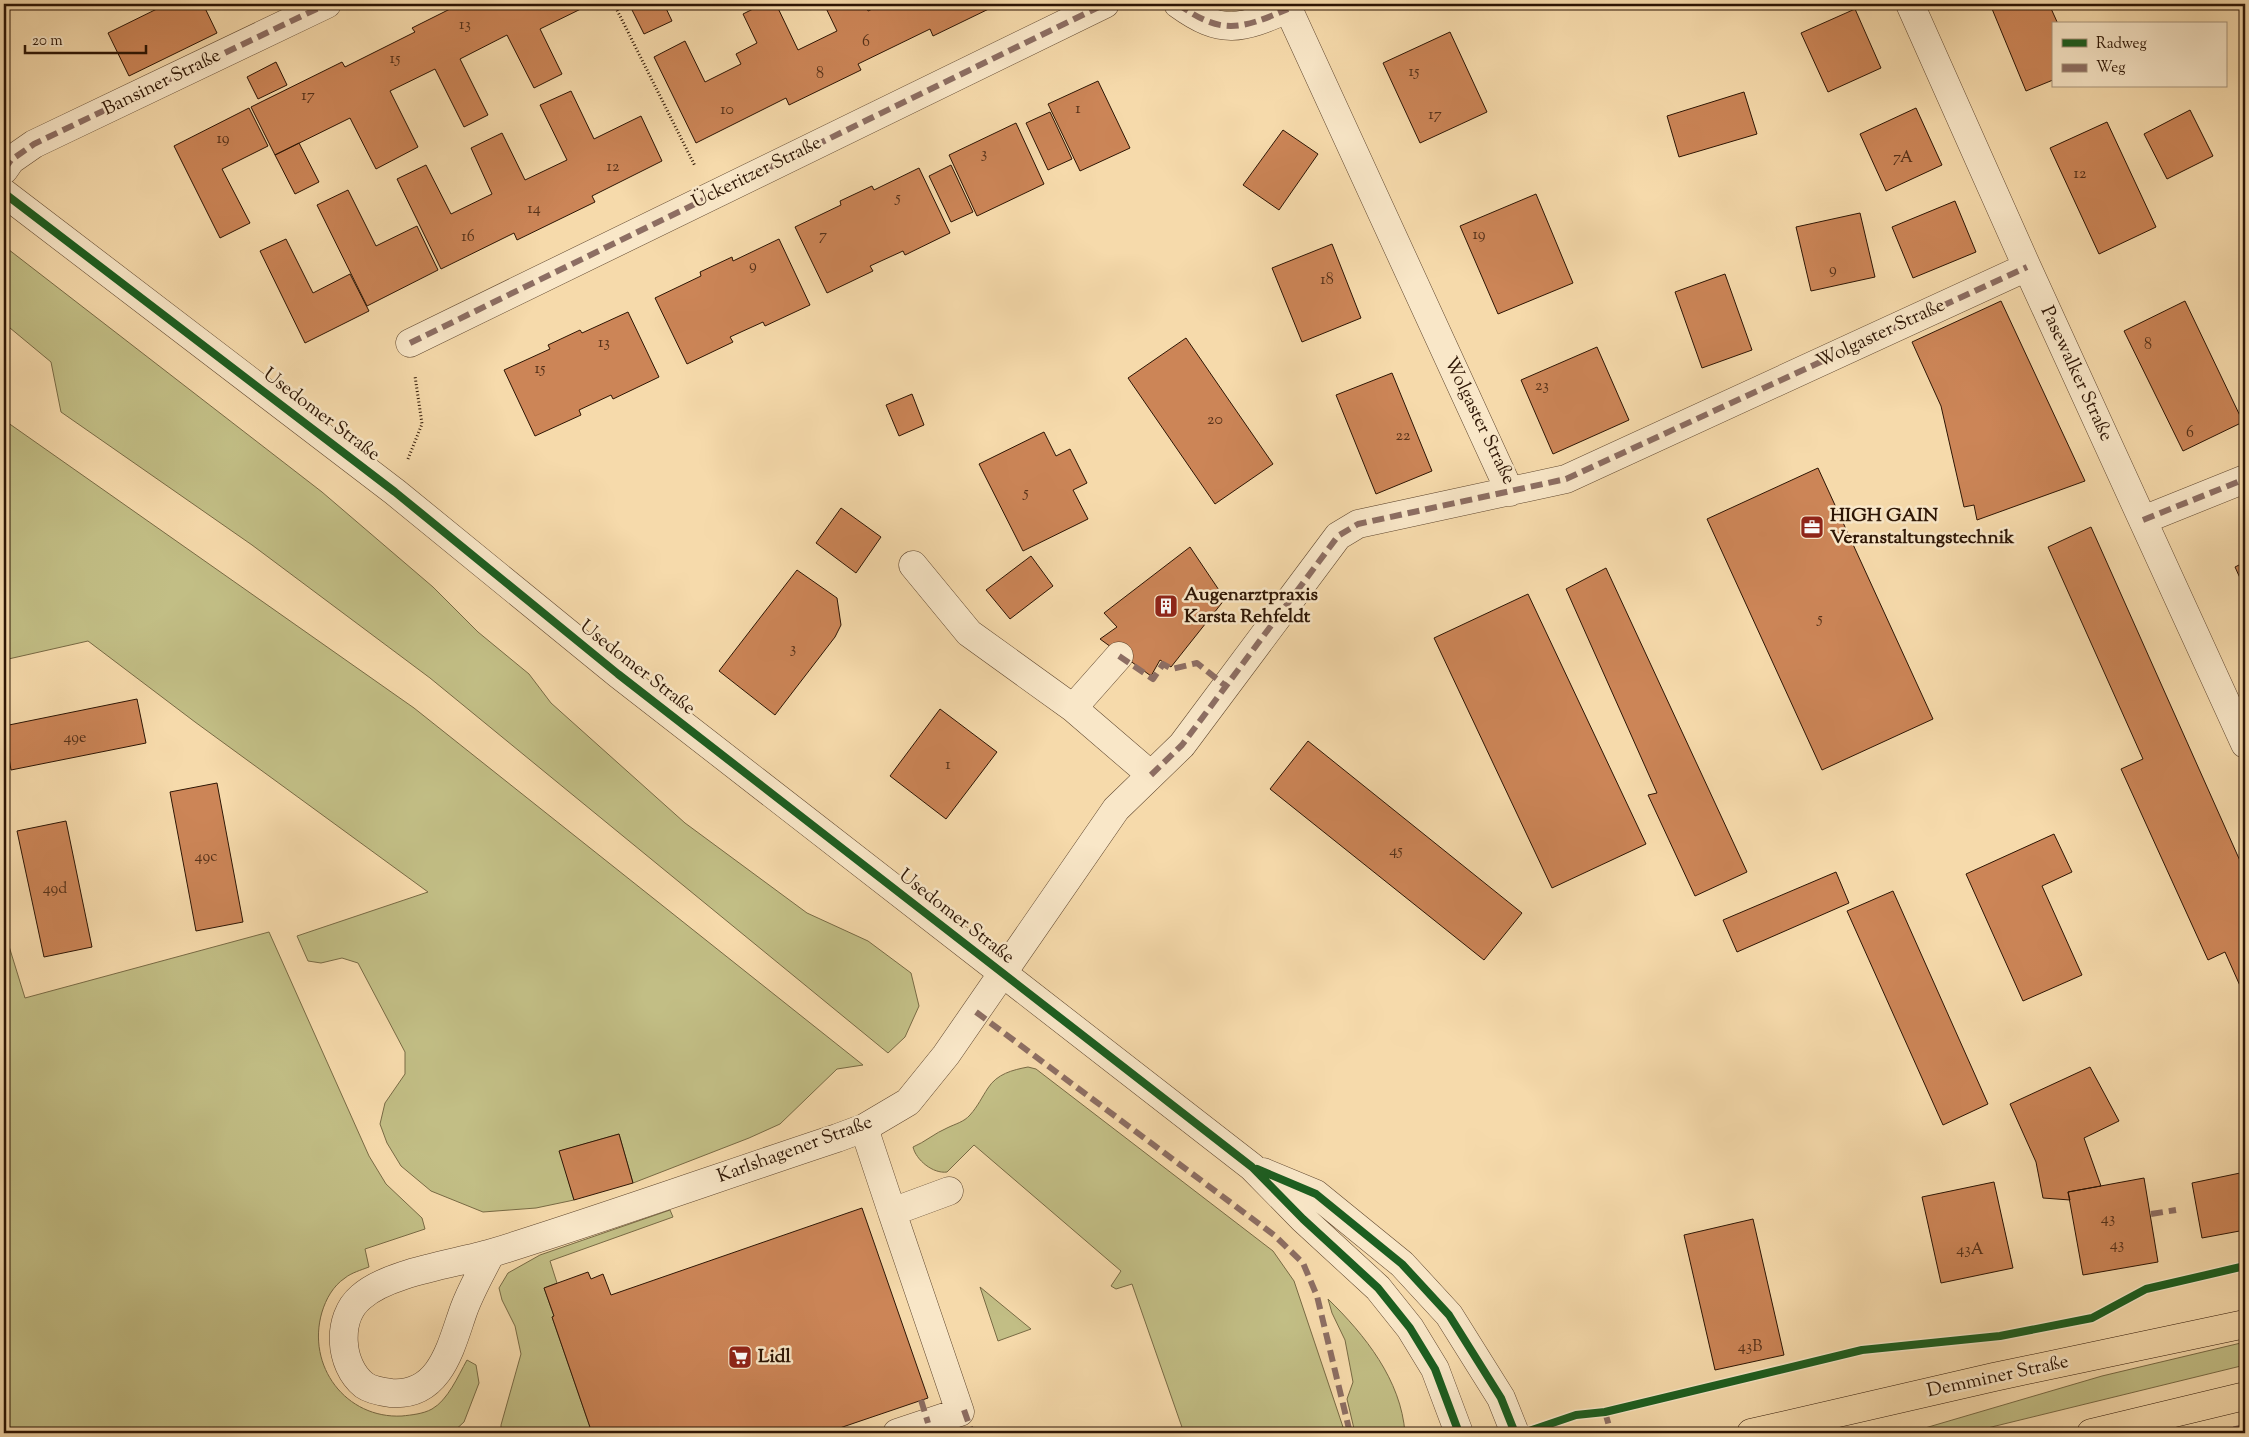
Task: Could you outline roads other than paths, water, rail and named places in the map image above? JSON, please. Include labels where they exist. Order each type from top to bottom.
[{"type":"main road","name":"Demminer Straße","points":[[1751,1433],[1994,1377],[2245,1324]]},
{"type":"main road","points":[[2091,1433],[2245,1396]]},
{"type":"street","name":"Ückeritzer Straße","points":[[410,343],[1105,4]]},
{"type":"street","points":[[1178,4],[1196,17],[1219,26],[1240,26],[1287,6]]},
{"type":"street","name":"Pasewalker Straße","points":[[1910,4],[2027,267],[2245,744]]},
{"type":"street","name":"Bansiner Straße","points":[[4,170],[11,160],[34,144],[315,6]]},
{"type":"street","name":"Wolgaster Straße","points":[[1287,6],[1510,492],[1566,479],[2027,267]]},
{"type":"street","name":"Usedomer Straße","points":[[4,193],[395,492],[618,674],[1252,1167],[1302,1219],[1378,1288],[1410,1328],[1435,1369],[1459,1433]]},
{"type":"street","points":[[2143,520],[2245,479]]},
{"type":"street","name":"Karlshagener Straße","points":[[491,1253],[465,1307],[454,1343],[440,1370],[421,1388],[402,1394],[383,1392],[364,1385],[351,1369],[344,1349],[344,1329],[350,1310],[360,1297],[380,1284],[491,1253],[864,1128],[908,1102],[946,1055],[1116,809],[1182,745],[1338,536],[1358,524],[1510,492]]},
{"type":"street","points":[[913,565],[969,633],[1073,708],[1151,775]]},
{"type":"street","points":[[1073,708],[1118,656]]},
{"type":"street","points":[[864,1128],[960,1412],[897,1433]]},
{"type":"street","name":"Usedomer Straße","points":[[1252,1167],[1316,1194],[1402,1264],[1449,1315],[1501,1398],[1515,1433]]},
{"type":"street","points":[[892,1212],[949,1191]]},
{"type":"place","name":"HIGH GAIN Veranstaltungstechnik","points":[[1812,527]]},
{"type":"place","name":"Augenarztpraxis Karsta Rehfeldt","points":[[1166,606]]},
{"type":"place","name":"Lidl","points":[[740,1357]]}]
